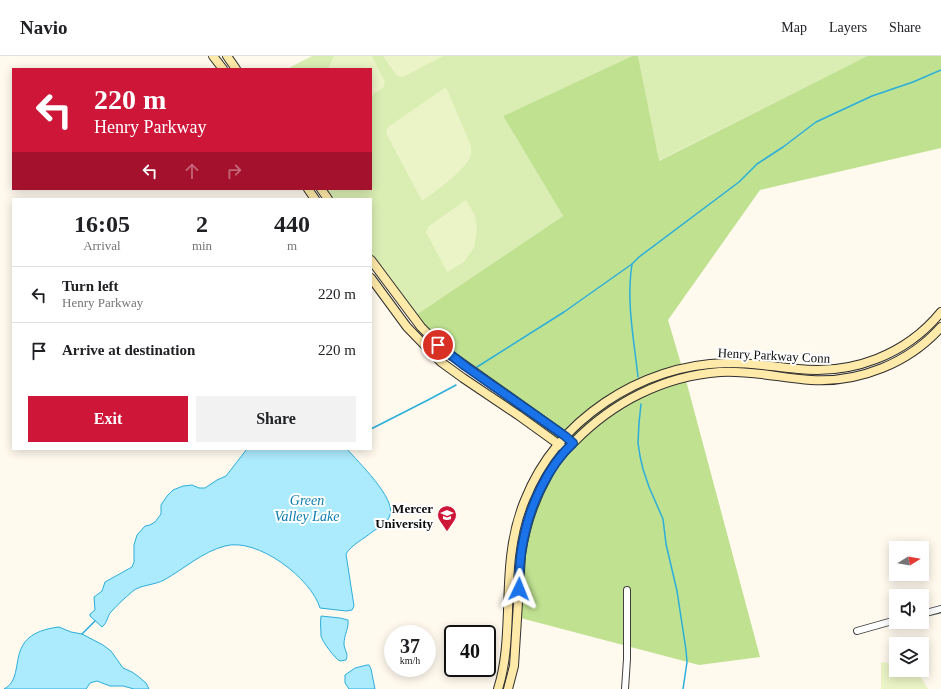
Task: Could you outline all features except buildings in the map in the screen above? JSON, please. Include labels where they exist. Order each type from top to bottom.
[{"type":"street","points":[[214,56],[222,68]]},
{"type":"street","points":[[227,56],[235,68]]},
{"type":"street","points":[[372,261],[421,327],[445,351],[573,443]]},
{"type":"street","points":[[372,279],[407,327],[441,362],[566,450]]},
{"type":"street","name":"Henry Parkway Conn","points":[[498,689],[507,642],[510,561],[514,533],[525,500],[533,482],[558,444],[581,420],[606,401],[638,383],[677,369],[726,362],[764,364],[821,371],[853,367],[869,362],[901,348],[918,336],[941,312]]},
{"type":"street","name":"Henry Parkway Conn","points":[[508,689],[514,666],[519,602],[519,576],[524,537],[530,516],[548,474],[566,450],[594,422],[615,407],[636,395],[670,381],[700,374],[721,372],[755,373],[823,380],[866,373],[896,361],[923,344],[941,327]]},
{"type":"street","points":[[625,689],[627,660],[627,590]]},
{"type":"street","points":[[929,612],[941,609]]},
{"type":"street","points":[[857,631],[889,622]]},
{"type":"green space","points":[[312,56],[632,56],[503,116],[563,216],[410,319],[372,264],[372,198],[325,198],[320,190],[372,190],[372,68],[289,68]]},
{"type":"green space","points":[[334,56],[372,56],[385,82],[383,88],[372,95],[372,68],[328,68]]},
{"type":"green space","points":[[383,56],[443,56],[403,77],[397,76]]},
{"type":"green space","points":[[632,56],[638,56],[659,161],[867,56],[941,56],[941,148],[760,190],[668,320],[687,384],[760,657],[699,665],[513,616],[521,532],[566,452],[410,319],[563,216],[503,116]]},
{"type":"green space","points":[[638,56],[867,56],[658,161]]},
{"type":"green space","points":[[446,87],[471,146],[471,154],[468,161],[457,174],[422,201],[386,133],[388,127]]},
{"type":"green space","points":[[466,200],[475,216],[477,230],[474,248],[464,262],[447,272],[426,232],[429,226]]},
{"type":"green space","points":[[881,662],[889,663],[889,677],[920,677],[928,689],[881,689]]},
{"type":"water","name":"Green Valley Lake","points":[[246,450],[348,450],[375,480],[387,499],[390,508],[389,518],[382,525],[354,545],[346,554],[354,606],[352,610],[346,611],[320,608],[315,596],[306,584],[281,562],[252,548],[238,545],[225,546],[209,552],[164,580],[136,589],[111,612],[102,627],[90,616],[90,614],[95,610],[94,597],[102,591],[105,582],[132,567],[134,562],[134,545],[137,535],[145,526],[155,522],[161,514],[161,505],[167,496],[173,490],[183,486],[192,485],[199,488],[205,488],[226,476]]},
{"type":"water","points":[[321,616],[348,620],[344,644],[347,655],[346,660],[338,660],[324,642],[321,636]]},
{"type":"water","points":[[59,627],[71,632],[82,634],[103,645],[111,651],[123,668],[139,677],[146,683],[149,689],[110,686],[97,681],[90,683],[86,689],[4,689],[11,683],[15,675],[22,646],[29,638],[41,631]]},
{"type":"water","points":[[369,665],[371,669],[375,689],[349,689],[345,683],[345,675],[355,668]]},
{"type":"waterway","points":[[477,367],[564,312],[632,264],[639,257],[739,182],[757,164],[783,147],[816,122],[872,96],[913,82],[941,70]]},
{"type":"waterway","points":[[632,264],[630,278],[630,306],[638,377]]},
{"type":"waterway","points":[[372,428],[456,385]]},
{"type":"waterway","points":[[641,404],[638,443],[643,469],[663,519],[666,544],[677,591],[687,662],[683,689]]},
{"type":"waterway","points":[[82,634],[95,621]]},
{"type":"place","name":"Mercer University","points":[[447,532]]},
{"type":"route","points":[[438,345],[573,443],[548,474],[530,516],[522,545],[519,589]]}]
